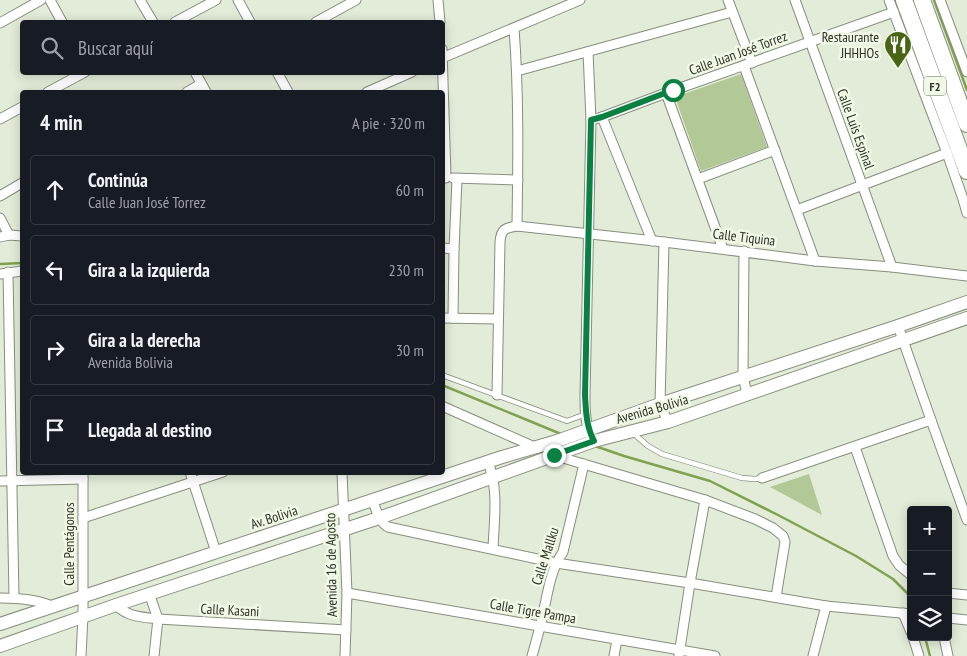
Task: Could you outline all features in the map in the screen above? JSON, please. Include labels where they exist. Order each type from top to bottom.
[{"type":"highway","name":"F2","points":[[922,0],[967,124]]},
{"type":"highway","name":"F2","points":[[899,6],[967,171]]},
{"type":"street","points":[[0,23],[41,0]]},
{"type":"street","points":[[50,0],[61,20]]},
{"type":"street","points":[[140,0],[152,20]]},
{"type":"street","points":[[179,20],[216,0]]},
{"type":"street","points":[[238,0],[249,20]]},
{"type":"street","points":[[320,20],[356,0]]},
{"type":"street","points":[[438,0],[440,20]]},
{"type":"street","points":[[445,54],[580,0]]},
{"type":"street","points":[[728,0],[775,150],[815,261]]},
{"type":"street","name":"Calle Luis Espinal","points":[[795,0],[892,267]]},
{"type":"street","points":[[889,0],[899,6],[967,214]]},
{"type":"street","points":[[940,0],[967,72]]},
{"type":"street","name":"Calle Juan José Torrez","points":[[591,120],[810,42],[899,6]]},
{"type":"street","points":[[517,71],[732,12]]},
{"type":"street","points":[[496,395],[500,235],[505,229],[517,226],[517,71],[514,28]]},
{"type":"street","points":[[587,435],[588,234],[591,120],[588,52]]},
{"type":"street","points":[[52,90],[79,75]]},
{"type":"street","points":[[196,75],[203,88]]},
{"type":"street","points":[[279,75],[287,90]]},
{"type":"street","points":[[372,90],[405,75]]},
{"type":"street","points":[[443,75],[443,90]]},
{"type":"street","points":[[666,93],[723,249]]},
{"type":"street","points":[[0,119],[20,108]]},
{"type":"street","points":[[602,117],[652,240]]},
{"type":"street","points":[[698,179],[775,150]]},
{"type":"street","points":[[797,210],[947,153]]},
{"type":"street","points":[[445,178],[518,180]]},
{"type":"street","points":[[453,318],[457,179]]},
{"type":"street","points":[[0,196],[20,184]]},
{"type":"street","points":[[0,218],[5,236],[20,236]]},
{"type":"street","name":"Calle Tiquina","points":[[517,226],[652,240],[815,261],[892,267],[967,276]]},
{"type":"street","points":[[664,242],[660,404],[668,422]]},
{"type":"street","points":[[445,248],[454,249]]},
{"type":"street","points":[[744,251],[743,376],[747,394]]},
{"type":"street","points":[[14,598],[12,481],[4,273],[20,271]]},
{"type":"street","name":"Avenida Bolivia","points":[[345,529],[575,448],[587,435],[618,420],[660,404],[967,302]]},
{"type":"street","points":[[445,318],[498,319]]},
{"type":"street","name":"Avenida Bolivia","points":[[587,435],[632,432],[668,422],[967,318]]},
{"type":"street","points":[[898,326],[967,520]]},
{"type":"street","points":[[445,407],[554,455],[705,500],[773,528],[783,536],[785,542],[776,597]]},
{"type":"street","points":[[762,478],[931,420]]},
{"type":"street","name":"Av. Bolivia","points":[[0,624],[502,457],[587,435]]},
{"type":"street","points":[[855,447],[893,556],[899,565],[907,572]]},
{"type":"street","points":[[488,462],[493,477],[495,495],[493,550]]},
{"type":"street","name":"Calle Mallku","points":[[532,656],[552,573],[563,552],[584,464]]},
{"type":"street","points":[[191,475],[216,552]]},
{"type":"street","points":[[83,518],[214,475]]},
{"type":"street","name":"Avenida 16 de Agosto","points":[[342,475],[345,529],[345,656]]},
{"type":"street","points":[[0,481],[83,476]]},
{"type":"street","name":"Calle Pentágonos","points":[[81,656],[83,616],[83,476]]},
{"type":"street","points":[[679,653],[705,500]]},
{"type":"street","points":[[372,501],[383,525],[493,550],[556,563],[826,606],[907,614]]},
{"type":"street","points":[[0,646],[116,604],[345,529]]},
{"type":"street","points":[[149,593],[158,619],[154,656]]},
{"type":"street","name":"Calle Tigre Pampa","points":[[346,593],[617,640],[679,653],[715,656]]},
{"type":"street","points":[[952,594],[967,595]]},
{"type":"street","points":[[0,598],[42,601],[52,606]]},
{"type":"street","name":"Calle Kasani","points":[[116,604],[125,613],[158,619],[346,630]]},
{"type":"street","points":[[813,656],[826,606]]},
{"type":"street","points":[[952,618],[967,620]]},
{"type":"street","points":[[614,656],[617,640]]},
{"type":"street","points":[[914,641],[919,656]]},
{"type":"street","points":[[945,641],[948,656]]},
{"type":"lane","points":[[445,376],[567,421],[586,414]]},
{"type":"lane","points":[[632,432],[648,446],[662,454],[742,478],[762,478]]},
{"type":"green space","points":[[741,74],[767,147],[701,171],[675,97]]},
{"type":"green space","points":[[809,474],[822,515],[770,487]]},
{"type":"waterway","points":[[934,0],[967,90]]},
{"type":"waterway","points":[[0,264],[20,263]]},
{"type":"waterway","points":[[445,386],[561,434]]},
{"type":"waterway","points":[[595,446],[710,481],[856,556],[893,579],[910,596]]},
{"type":"waterway","points":[[926,641],[930,656]]},
{"type":"place","name":"Restaurante JHHHOs","points":[[898,69]]},
{"type":"route","points":[[554,455],[594,441],[588,430],[585,395],[591,120],[673,90]]}]
